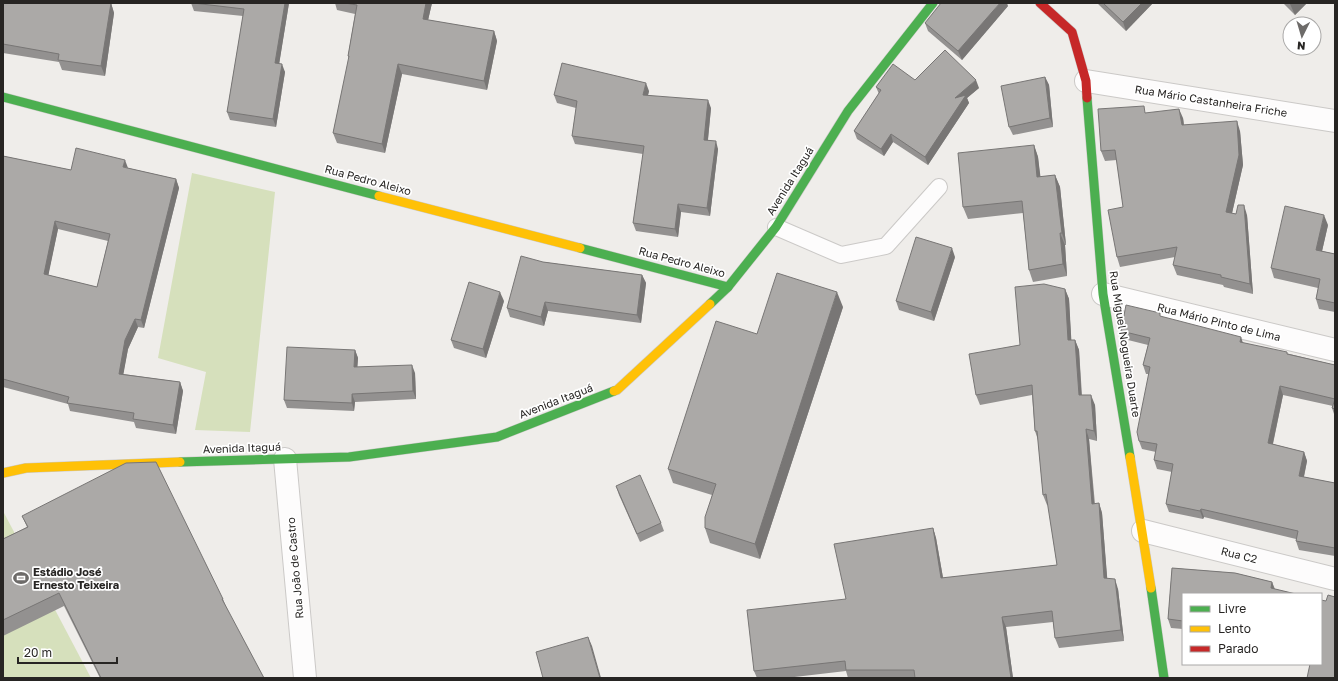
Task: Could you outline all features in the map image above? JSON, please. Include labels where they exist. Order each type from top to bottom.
[{"type":"street","name":"Avenida Itaguá","points":[[3,473],[26,468],[350,457],[497,436],[617,390],[728,287],[776,227],[848,111],[933,3]]},
{"type":"street","name":"Rua Miguel Nogueira Duarte","points":[[1040,3],[1072,32],[1086,81],[1103,294],[1143,531],[1164,678]]},
{"type":"street","name":"Rua Mário Castanheira Friche","points":[[1086,81],[1335,121]]},
{"type":"street","name":"Rua Pedro Aleixo","points":[[3,97],[728,287]]},
{"type":"street","name":"Rua Mário Pinto de Lima","points":[[1103,294],[1335,350]]},
{"type":"street","name":"Rua João de Castro","points":[[285,459],[305,678]]},
{"type":"street","points":[[3,462],[26,468]]},
{"type":"street","name":"Rua C2","points":[[1143,531],[1335,579]]},
{"type":"lane","points":[[776,227],[841,255],[886,246],[938,187]]},
{"type":"green space","points":[[192,173],[275,192],[250,432],[195,430],[206,372],[158,358]]},
{"type":"green space","name":"Estádio José Ernesto Teixeira","points":[[3,511],[91,678],[3,678]]},
{"type":"building","points":[[3,3],[111,3],[101,66],[58,60],[59,54],[3,44]]},
{"type":"building","points":[[193,3],[285,3],[275,63],[282,64],[273,119],[227,112],[244,9]]},
{"type":"building","points":[[345,3],[426,3],[423,19],[494,31],[484,81],[398,64],[382,144],[333,133],[349,56],[357,5]]},
{"type":"building","points":[[941,3],[1000,3],[958,51],[925,23]]},
{"type":"building","points":[[1103,3],[1142,3],[1123,22]]},
{"type":"building","points":[[945,50],[976,80],[955,98],[966,95],[925,157],[891,134],[881,149],[854,131],[881,90],[876,87],[893,64],[915,80]]},
{"type":"building","points":[[562,63],[646,83],[643,95],[708,100],[704,140],[716,141],[707,208],[678,204],[675,229],[633,223],[644,146],[572,136],[577,101],[554,95]]},
{"type":"building","points":[[1045,77],[1050,118],[1009,127],[1001,86]]},
{"type":"building","points":[[1144,106],[1145,113],[1179,109],[1182,125],[1237,121],[1239,155],[1226,212],[1236,214],[1238,205],[1244,205],[1250,284],[1221,277],[1221,275],[1173,265],[1177,247],[1117,257],[1108,210],[1123,207],[1115,150],[1101,151],[1098,109]]},
{"type":"building","points":[[1034,145],[1037,177],[1055,175],[1062,233],[1060,233],[1063,264],[1029,270],[1022,201],[963,207],[958,153]]},
{"type":"building","points":[[76,148],[125,160],[123,167],[176,179],[141,320],[135,319],[125,340],[119,374],[180,382],[173,425],[133,419],[134,413],[67,403],[69,397],[3,379],[3,156],[71,170]],"holes":[[[55,221],[110,234],[97,287],[44,274]]]},
{"type":"building","points":[[1285,206],[1324,215],[1316,250],[1335,254],[1335,303],[1316,299],[1320,279],[1271,268]]},
{"type":"building","points":[[916,237],[952,248],[931,312],[896,301]]},
{"type":"building","points":[[521,256],[543,262],[642,275],[637,315],[545,302],[541,317],[507,308]]},
{"type":"building","points":[[777,273],[837,292],[755,544],[705,528],[705,517],[716,484],[668,469],[716,321],[757,334]]},
{"type":"building","points":[[469,282],[500,292],[483,349],[451,340]]},
{"type":"building","points":[[1044,284],[1065,289],[1068,340],[1075,340],[1079,395],[1091,395],[1094,431],[1086,429],[1092,504],[1099,503],[1104,578],[1115,579],[1121,630],[1055,638],[1052,611],[1002,617],[1011,678],[915,678],[914,670],[846,670],[845,661],[754,671],[747,610],[846,599],[834,544],[933,528],[941,578],[1057,565],[1046,494],[1043,495],[1037,431],[1035,431],[1032,385],[976,395],[969,354],[1020,345],[1015,287]]},
{"type":"building","points":[[1126,305],[1160,313],[1160,316],[1241,337],[1240,342],[1287,352],[1287,354],[1335,365],[1335,399],[1280,386],[1268,443],[1304,452],[1299,476],[1335,483],[1335,548],[1296,541],[1298,531],[1201,509],[1200,511],[1166,504],[1173,464],[1154,460],[1157,444],[1139,441],[1137,432],[1150,367],[1143,365],[1150,338],[1121,331]]},
{"type":"building","points":[[287,347],[355,350],[354,367],[412,365],[413,391],[352,394],[352,403],[284,400]]},
{"type":"building","points":[[1335,399],[1335,409],[1332,408]]},
{"type":"building","points":[[156,462],[222,599],[264,678],[101,678],[59,593],[3,620],[3,539],[28,527],[22,516],[126,463]]},
{"type":"building","points":[[640,475],[661,523],[637,534],[616,486]]},
{"type":"building","points":[[1172,568],[1235,573],[1272,582],[1271,588],[1292,593],[1182,593],[1182,621],[1168,619]]},
{"type":"building","points":[[1328,595],[1335,597],[1335,678],[1307,678],[1310,665],[1322,665],[1322,600],[1326,601]]},
{"type":"building","points":[[588,637],[600,678],[543,678],[536,652]]},
{"type":"traffic: fast","points":[[710,304],[728,287],[776,227],[848,111],[933,3]]},
{"type":"traffic: fast","points":[[3,97],[379,196]]},
{"type":"traffic: fast","points":[[1087,98],[1103,294],[1130,457]]},
{"type":"traffic: fast","points":[[580,248],[728,287]]},
{"type":"traffic: fast","points":[[180,462],[349,457],[497,437],[614,391]]},
{"type":"traffic: fast","points":[[1151,588],[1164,678]]},
{"type":"traffic: slow","points":[[379,196],[580,248]]},
{"type":"traffic: slow","points":[[614,391],[617,390],[710,304]]},
{"type":"traffic: slow","points":[[1130,457],[1151,588]]},
{"type":"traffic: slow","points":[[3,473],[26,468],[180,462]]},
{"type":"traffic: jam","points":[[1040,3],[1072,32],[1086,81],[1087,98]]},
{"type":"place","name":"Estádio José Ernesto Teixeira","points":[[21,578]]}]
